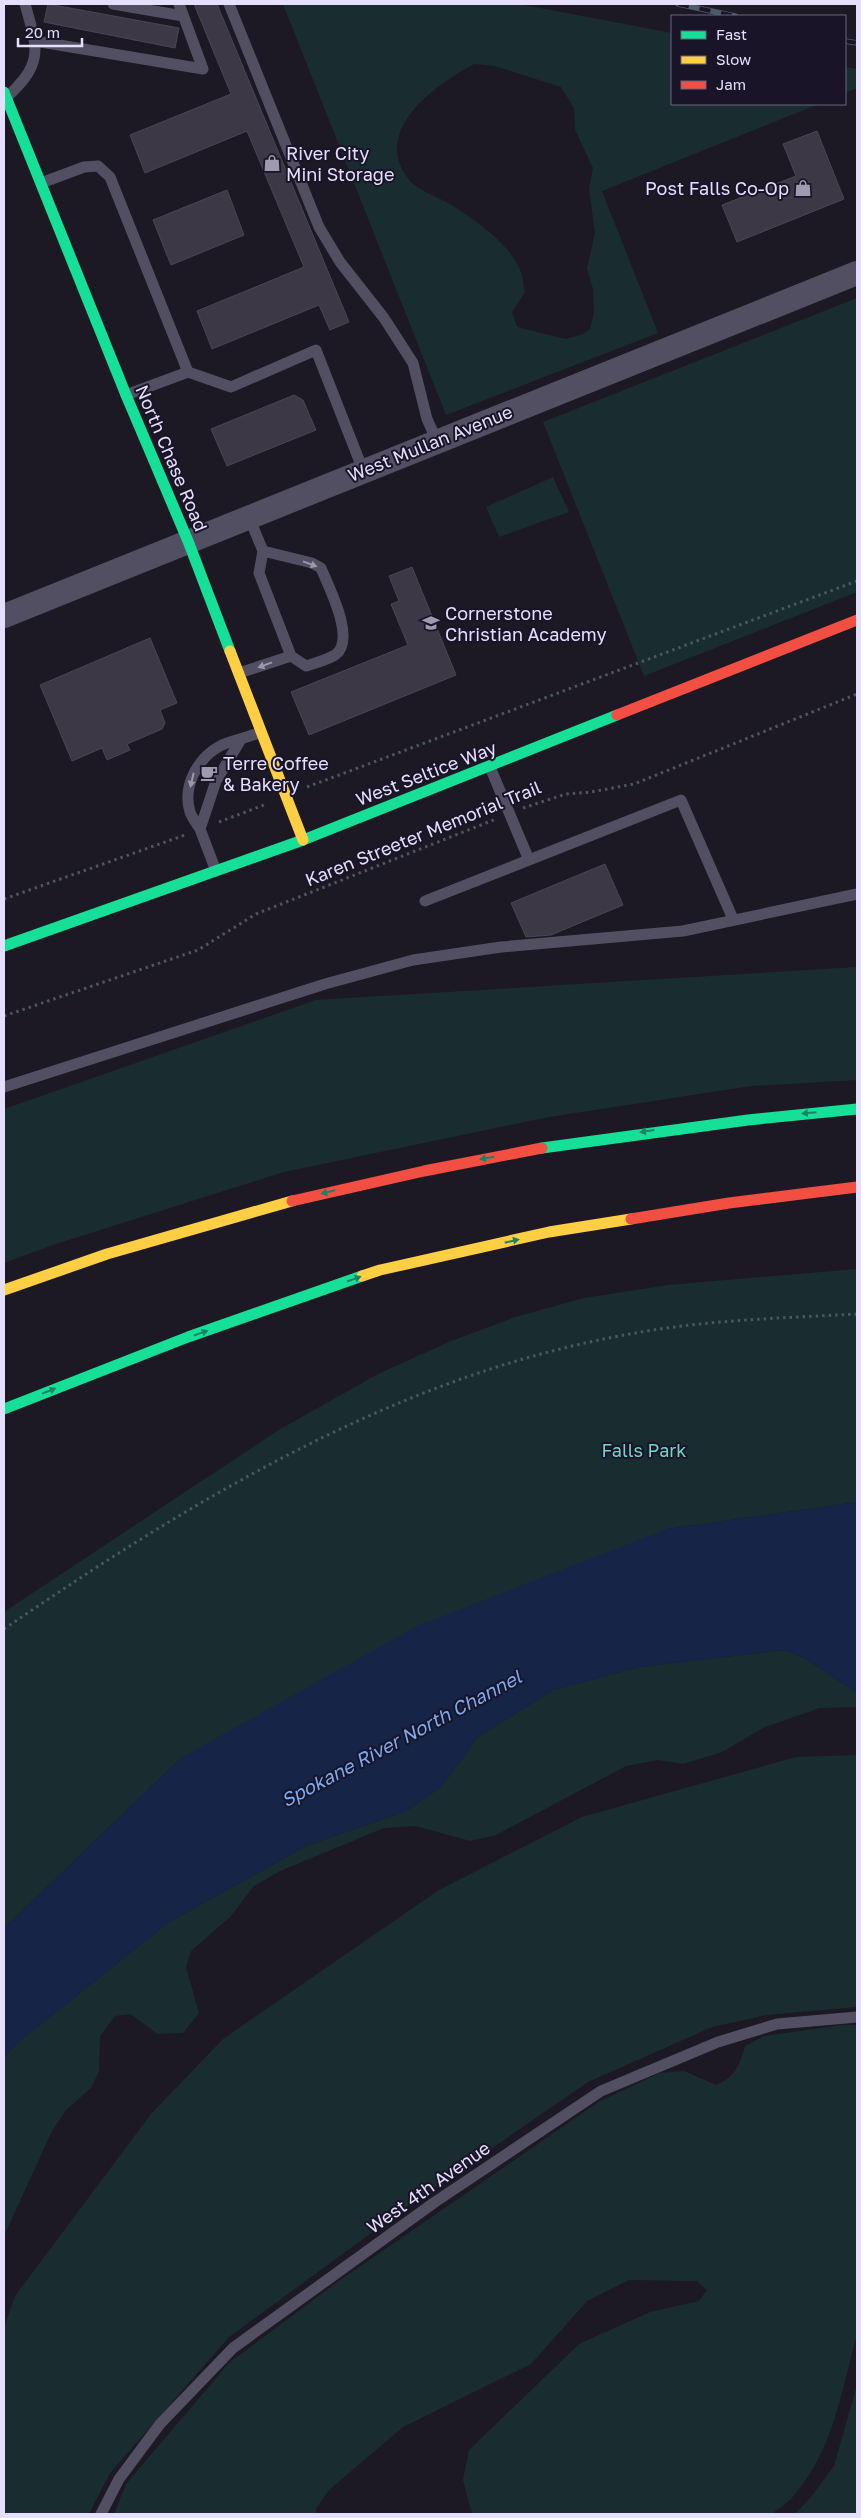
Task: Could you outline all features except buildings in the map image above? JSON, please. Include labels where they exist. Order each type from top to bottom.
[{"type":"main road","name":"North Chase Road","points":[[5,94],[126,396],[188,541],[303,840]]},
{"type":"main road","name":"West Seltice Way","points":[[4,946],[303,840],[857,620]]},
{"type":"main road","points":[[4,1290],[128,1248],[250,1211],[438,1167],[644,1132],[744,1118],[857,1110]]},
{"type":"main road","points":[[4,1409],[188,1337],[380,1270],[549,1232],[729,1203],[857,1187]]},
{"type":"street","name":"West Mullan Avenue","points":[[4,616],[363,470],[857,273]]},
{"type":"lane","points":[[5,94],[26,80],[36,58],[35,41],[25,4]]},
{"type":"lane","points":[[113,4],[183,16]]},
{"type":"lane","points":[[35,41],[203,69],[179,4]]},
{"type":"lane","points":[[229,4],[319,227],[340,262],[384,318],[413,363],[427,419],[437,441]]},
{"type":"lane","points":[[40,183],[84,166],[98,166],[110,177],[188,372]]},
{"type":"lane","points":[[126,396],[188,372],[230,387],[316,350],[363,470]]},
{"type":"lane","points":[[249,517],[263,551],[259,573],[291,656],[306,666],[336,654],[341,648],[343,638],[341,620],[321,568],[312,563],[263,551]]},
{"type":"lane","points":[[239,673],[291,656]]},
{"type":"lane","points":[[216,871],[200,829],[190,812],[188,796],[194,772],[205,757],[222,745],[240,741],[262,732]]},
{"type":"lane","points":[[200,829],[216,781],[240,741]]},
{"type":"lane","points":[[490,766],[529,860]]},
{"type":"lane","points":[[425,901],[681,800],[733,919]]},
{"type":"lane","points":[[4,1087],[325,984],[413,960],[501,947],[682,931],[857,894]]},
{"type":"lane","name":"West 4th Avenue","points":[[101,2514],[119,2479],[160,2424],[233,2348],[435,2202],[593,2096],[718,2042],[777,2024],[857,2017]]},
{"type":"path","points":[[4,899],[200,829],[857,581]]},
{"type":"path","name":"Karen Streeter Memorial Trail","points":[[4,1016],[198,950],[256,914],[548,798],[634,784],[857,694]]},
{"type":"path","points":[[4,1629],[193,1507],[254,1473],[364,1416],[450,1382],[576,1346],[630,1334],[711,1324],[857,1314]]},
{"type":"green space","points":[[283,4],[519,4],[671,33],[671,105],[817,105],[602,191],[658,333],[446,415]],"holes":[[[474,64],[495,66],[561,87],[574,108],[575,130],[593,168],[589,189],[595,233],[587,269],[593,289],[594,313],[590,329],[583,334],[566,339],[517,327],[512,312],[525,292],[521,272],[515,260],[498,240],[476,222],[444,201],[414,185],[400,164],[397,146],[401,129],[411,113],[425,98],[441,84]]]},
{"type":"green space","points":[[846,67],[857,69],[857,88],[846,93]]},
{"type":"green space","points":[[857,298],[857,592],[644,676],[543,422]]},
{"type":"green space","points":[[553,477],[569,512],[499,537],[486,507]]},
{"type":"green space","points":[[857,967],[857,1080],[751,1086],[549,1117],[284,1172],[56,1244],[4,1263],[4,1109],[316,1000]]},
{"type":"green space","name":"Falls Park","points":[[857,1269],[857,1502],[667,1529],[181,1758],[4,1928],[4,1612],[277,1431],[378,1374],[451,1341],[515,1317],[584,1298],[668,1285]]},
{"type":"green space","points":[[785,1650],[806,1659],[857,1693],[857,1707],[820,1708],[765,1727],[722,1752],[683,1764],[658,1760],[626,1766],[496,1835],[470,1841],[416,1826],[384,1828],[280,1871],[254,1886],[230,1917],[191,1951],[186,1967],[199,2013],[183,2033],[157,2034],[131,2014],[115,2016],[100,2036],[99,2071],[91,2088],[66,2110],[52,2131],[4,2236],[4,2057],[17,2043],[169,1922],[306,1846],[406,1811],[441,1787],[478,1737],[553,1690],[639,1667]]},
{"type":"green space","points":[[857,1755],[857,2007],[766,2015],[712,2027],[588,2082],[415,2201],[229,2337],[110,2473],[89,2514],[4,2514],[4,2328],[15,2296],[151,2114],[223,2039],[439,1890],[582,1817],[796,1757]]},
{"type":"green space","points":[[842,2025],[857,2025],[857,2335],[835,2418],[819,2458],[793,2497],[772,2514],[472,2514],[463,2480],[469,2450],[579,2344],[650,2312],[699,2301],[707,2290],[697,2281],[629,2280],[587,2301],[531,2364],[403,2427],[329,2490],[316,2509],[317,2514],[114,2514],[126,2484],[229,2363],[336,2283],[600,2101],[660,2073],[684,2071],[716,2085],[728,2078],[736,2070],[745,2046],[764,2036]]},
{"type":"green space","points":[[857,2385],[857,2514],[795,2514],[811,2497],[834,2466]]},
{"type":"water","name":"Spokane River North Channel","points":[[857,1502],[857,1693],[806,1659],[785,1650],[639,1667],[553,1690],[478,1737],[441,1787],[406,1811],[306,1846],[169,1922],[17,2043],[4,2057],[4,1928],[181,1758],[417,1626],[667,1529]]},
{"type":"railway","points":[[678,4],[730,15]]},
{"type":"railway","points":[[846,41],[857,43]]},
{"type":"traffic: fast","points":[[4,92],[126,395],[188,541],[230,651]]},
{"type":"traffic: fast","points":[[4,946],[303,840],[617,715]]},
{"type":"traffic: fast","points":[[542,1148],[748,1120],[857,1109]]},
{"type":"traffic: fast","points":[[4,1409],[188,1337],[362,1276]]},
{"type":"traffic: slow","points":[[230,651],[303,840]]},
{"type":"traffic: slow","points":[[4,1290],[107,1254],[292,1201]]},
{"type":"traffic: slow","points":[[362,1276],[380,1270],[549,1232],[631,1219]]},
{"type":"traffic: jam","points":[[617,715],[857,620]]},
{"type":"traffic: jam","points":[[292,1201],[424,1171],[542,1148]]},
{"type":"traffic: jam","points":[[631,1219],[729,1203],[857,1187]]},
{"type":"place","name":"River City Mini Storage","points":[[272,163]]},
{"type":"place","name":"Post Falls Co-Op","points":[[803,188]]},
{"type":"place","name":"Cornerstone Christian Academy","points":[[431,623]]},
{"type":"place","name":"Terre Coffee & Bakery","points":[[209,773]]}]
